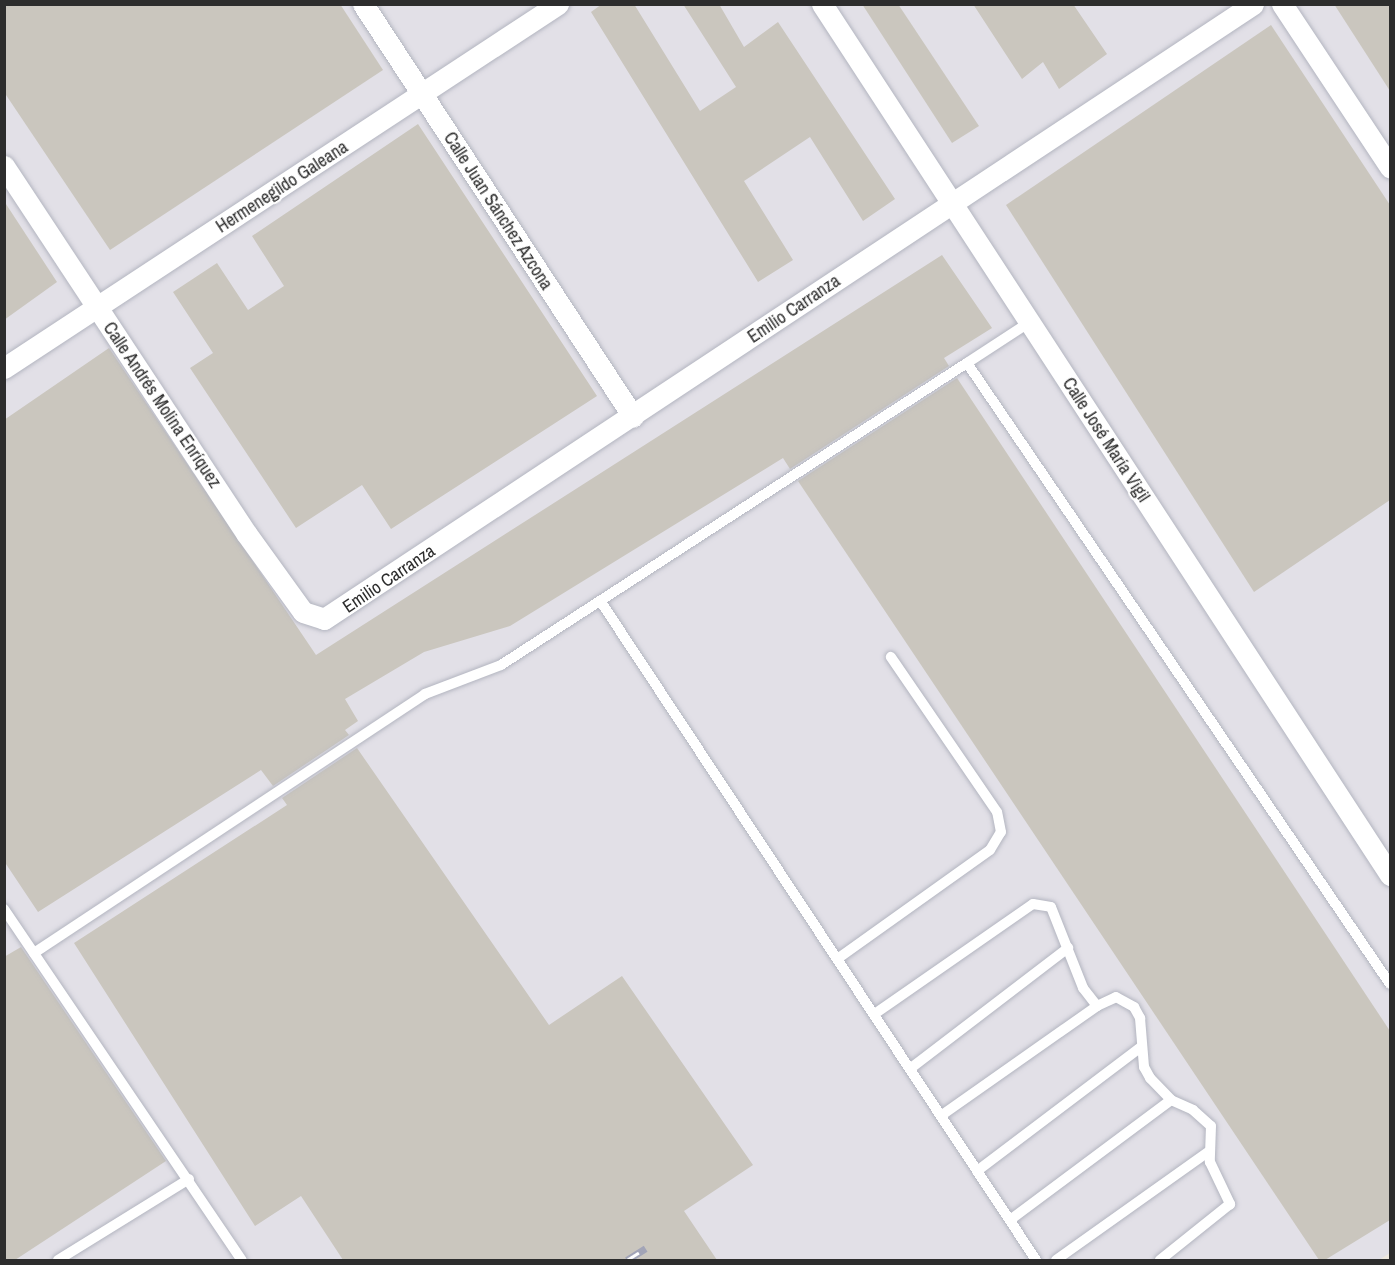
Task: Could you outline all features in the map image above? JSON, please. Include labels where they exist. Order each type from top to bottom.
[{"type":"street","name":"Calle Juan Sánchez Azcona","points":[[363,4],[633,416]]},
{"type":"street","name":"Hermenegildo Galeana","points":[[4,368],[98,309],[558,4]]},
{"type":"street","name":"Calle José María Vigil","points":[[822,4],[1390,875]]},
{"type":"street","name":"Emilio Carranza","points":[[336,614],[1252,4]]},
{"type":"street","points":[[1282,4],[1390,167]]},
{"type":"street","name":"Calle Andrés Molina Enríquez","points":[[4,166],[303,612],[324,620],[336,614]]},
{"type":"lane","points":[[34,953],[425,694],[501,665],[1030,322]]},
{"type":"lane","points":[[967,363],[1390,984]]},
{"type":"lane","points":[[601,602],[840,957],[1036,1260]]},
{"type":"lane","points":[[840,957],[990,850],[1001,832],[997,812],[891,657]]},
{"type":"lane","points":[[876,1012],[1034,904],[1046,904],[1056,913],[1076,976],[1097,1006]]},
{"type":"lane","points":[[4,909],[8,921],[34,953],[242,1260]]},
{"type":"lane","points":[[911,1068],[1068,948]]},
{"type":"lane","points":[[942,1115],[1097,1006],[1116,997],[1128,1001],[1140,1018],[1141,1047],[1150,1078],[1171,1100],[1193,1110],[1211,1126],[1208,1152],[1230,1204],[1160,1260]]},
{"type":"lane","points":[[977,1171],[1141,1047]]},
{"type":"lane","points":[[1010,1220],[1171,1100]]},
{"type":"lane","points":[[1056,1260],[1208,1152]]},
{"type":"lane","points":[[58,1260],[189,1179]]},
{"type":"shaded area","points":[[5,5],[1390,5],[1390,1253],[1379,1260],[5,1260]]},
{"type":"building","points":[[4,4],[340,4],[383,70],[110,250],[4,92]]},
{"type":"building","points":[[602,4],[634,4],[700,111],[736,87],[683,4],[719,4],[744,47],[778,22],[895,199],[863,221],[810,137],[744,181],[793,260],[758,282],[591,12]]},
{"type":"building","points":[[862,4],[898,4],[979,126],[952,143]]},
{"type":"building","points":[[973,4],[1073,4],[1107,54],[1059,89],[1043,62],[1022,79]]},
{"type":"building","points":[[1334,4],[1390,4],[1390,91]]},
{"type":"building","points":[[1271,25],[1390,205],[1390,500],[1254,592],[1006,205]]},
{"type":"building","points":[[418,124],[597,396],[391,529],[362,485],[296,528],[190,368],[213,353],[173,292],[217,263],[248,310],[284,286],[252,236]]},
{"type":"building","points":[[4,201],[57,282],[4,320]]},
{"type":"building","points":[[942,255],[992,328],[944,358],[949,366],[790,469],[783,458],[510,626],[424,652],[345,699],[358,721],[345,730],[349,735],[273,786],[261,770],[38,912],[4,861],[4,420],[109,348],[316,655]]},
{"type":"building","points":[[957,378],[1390,1031],[1390,1220],[1325,1260],[1319,1260],[798,481]]},
{"type":"building","points":[[357,748],[549,1025],[622,976],[753,1165],[684,1211],[717,1260],[343,1260],[301,1196],[255,1226],[74,943],[287,805],[282,798]]},
{"type":"building","points":[[21,947],[166,1161],[15,1260],[4,1260],[4,957]]},
{"type":"railway","points":[[627,1260],[646,1248]]}]
